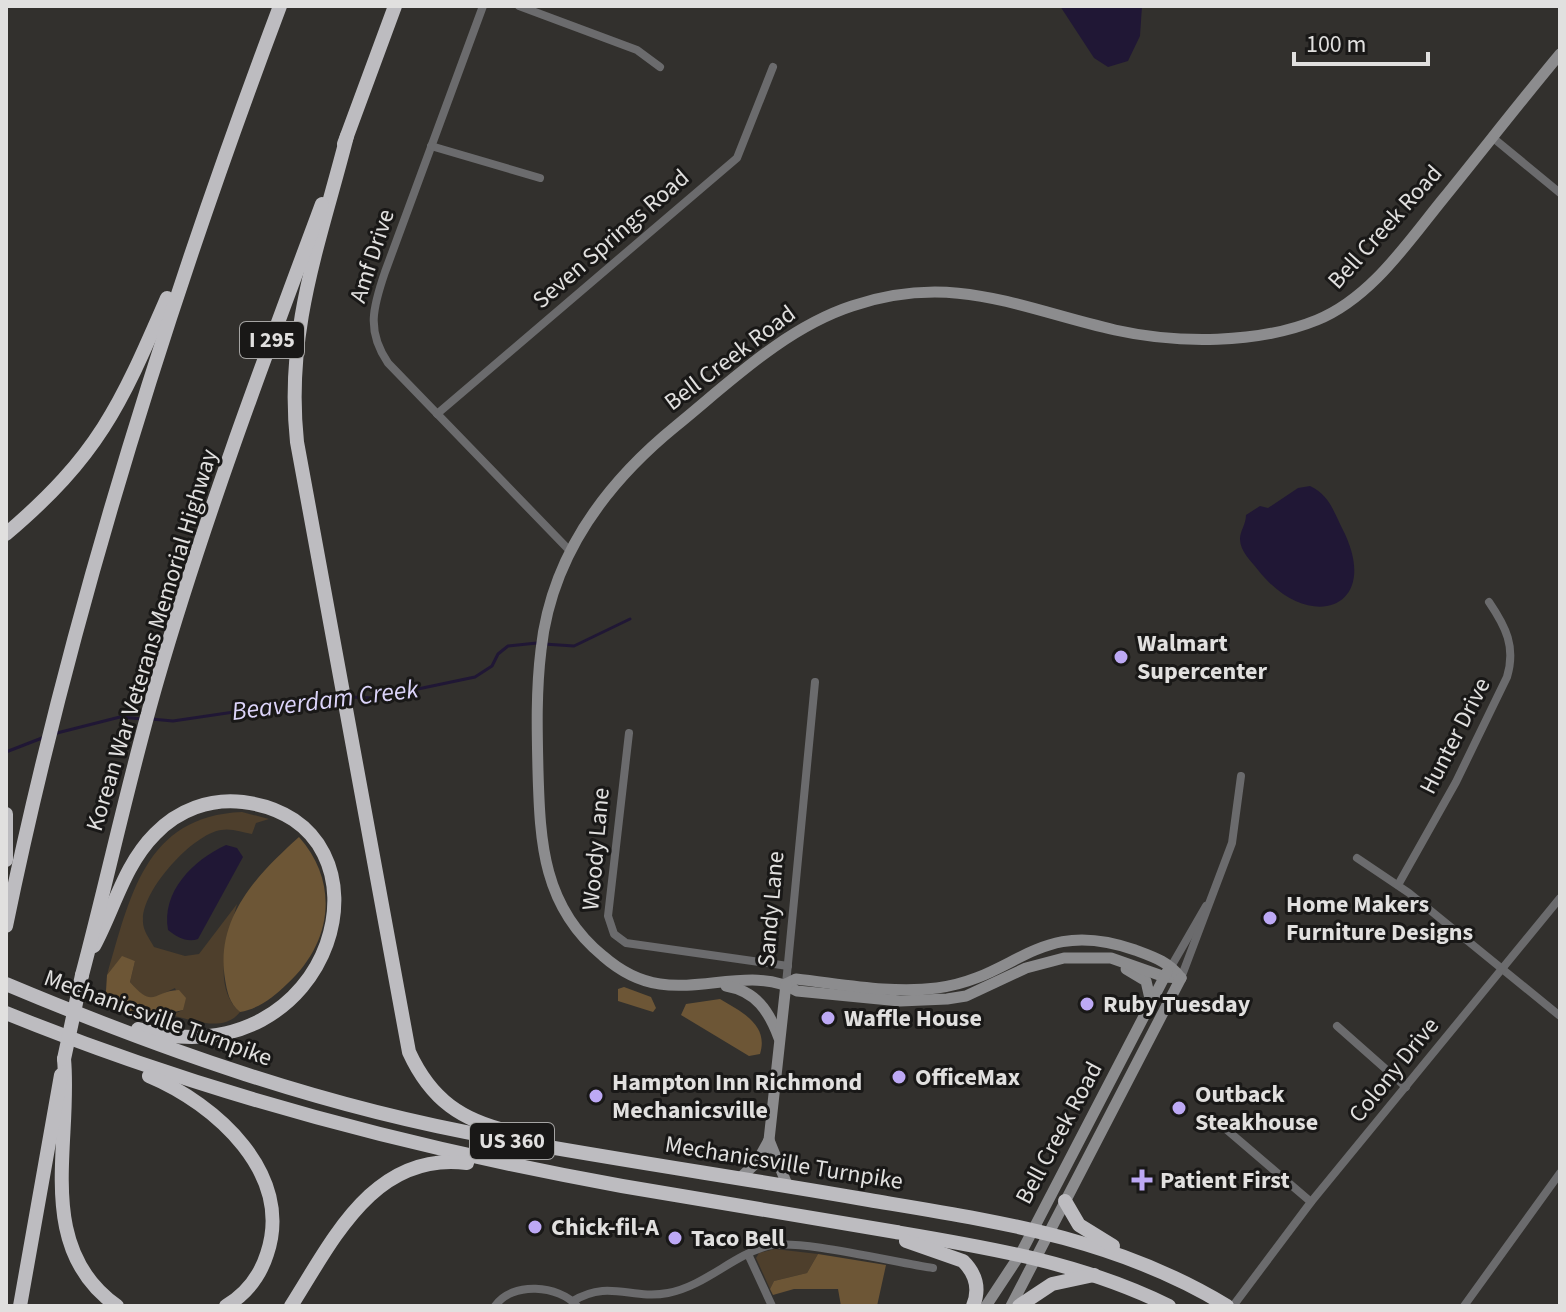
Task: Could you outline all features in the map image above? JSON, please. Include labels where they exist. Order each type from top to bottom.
[{"type":"highway","points":[[6,926],[58,699],[124,462],[201,221],[280,6]]},
{"type":"highway","name":"Korean War Veterans Memorial Highway","points":[[63,1080],[64,1059],[84,968],[137,750],[158,678],[229,460],[395,6]]},
{"type":"highway","points":[[347,136],[304,294],[293,373],[297,442],[404,1035],[426,1085],[457,1113],[481,1124],[685,1169]]},
{"type":"highway","points":[[6,534],[58,487],[107,427],[137,370],[201,221]]},
{"type":"highway","points":[[53,1004],[141,1030],[175,1036],[219,1035],[253,1025],[297,993],[319,964],[334,919],[332,876],[310,837],[278,812],[240,802],[198,806],[174,817],[145,845],[122,883],[84,968]]},
{"type":"highway","points":[[6,814],[6,860]]},
{"type":"highway","name":"Mechanicsville Turnpike","points":[[9,985],[200,1060],[342,1103],[491,1137],[1051,1232],[1126,1256],[1227,1306]]},
{"type":"highway","name":"Mechanicsville Turnpike","points":[[7,1013],[174,1076],[312,1118],[417,1145],[621,1186],[1021,1253],[1095,1274],[1169,1306]]},
{"type":"highway","points":[[47,1029],[177,1089],[229,1129],[253,1160],[269,1192],[272,1233],[259,1272],[244,1293],[226,1306]]},
{"type":"highway","points":[[20,1306],[63,1080]]},
{"type":"highway","points":[[63,1080],[61,1186],[66,1227],[87,1278],[117,1306]]},
{"type":"highway","points":[[291,1306],[357,1206],[377,1186],[403,1172],[430,1164],[460,1162],[621,1186]]},
{"type":"highway","points":[[1065,1201],[1079,1225],[1126,1256]]},
{"type":"highway","points":[[868,1227],[963,1261],[976,1283],[973,1306]]},
{"type":"highway","points":[[1019,1306],[1052,1284],[1095,1274]]},
{"type":"street","name":"Amf Drive","points":[[483,6],[385,272],[372,319],[376,340],[388,363],[570,551]]},
{"type":"street","points":[[519,6],[637,50],[660,67]]},
{"type":"street","name":"Bell Creek Road","points":[[1011,1306],[1181,978],[1165,977],[1120,960],[1095,957],[1042,962],[982,990],[947,999],[900,1001],[797,991],[786,984],[755,981],[667,985],[632,976],[593,948],[561,908],[552,889],[542,848],[537,687],[548,611],[570,551],[612,487],[655,443],[767,353],[828,315],[895,296],[961,292],[1013,300],[1120,331],[1238,337],[1285,331],[1325,317],[1354,299],[1397,254],[1560,54]]},
{"type":"street","name":"Seven Springs Road","points":[[437,414],[737,158],[773,67]]},
{"type":"street","points":[[1492,137],[1560,193]]},
{"type":"street","points":[[431,146],[540,178]]},
{"type":"street","name":"Hunter Drive","points":[[1398,885],[1456,782],[1507,677],[1512,660],[1510,638],[1489,602]]},
{"type":"street","name":"Sandy Lane","points":[[739,1179],[757,1162],[769,1140],[815,682]]},
{"type":"street","name":"Woody Lane","points":[[629,733],[608,916],[614,934],[626,943],[788,966]]},
{"type":"street","points":[[1181,978],[1236,826],[1241,776]]},
{"type":"street","points":[[1357,858],[1398,885],[1560,1016]]},
{"type":"street","name":"Colony Drive","points":[[1233,1306],[1311,1202],[1560,898]]},
{"type":"street","points":[[1181,978],[1172,965],[1208,902]]},
{"type":"street","name":"Bell Creek Road","points":[[786,984],[796,979],[909,990],[935,989],[977,977],[1037,947],[1079,940],[1113,944],[1172,965],[1021,1253],[986,1306]]},
{"type":"street","points":[[1095,957],[1141,976],[1149,989],[1151,1003]]},
{"type":"street","points":[[710,983],[737,988],[754,998],[767,1012],[780,1042]]},
{"type":"street","points":[[1337,1026],[1406,1087]]},
{"type":"street","points":[[1220,1124],[1311,1202]]},
{"type":"street","name":"Sandy Lane","points":[[769,1140],[788,1187]]},
{"type":"street","points":[[1464,1306],[1559,1177]]},
{"type":"street","points":[[495,1306],[508,1293],[521,1289],[553,1291],[575,1304],[592,1290],[651,1294],[676,1291],[748,1254],[782,1244],[933,1268]]},
{"type":"street","points":[[748,1254],[772,1306]]},
{"type":"shaded area","points":[[1060,6],[1142,6],[1140,36],[1128,61],[1108,67],[1094,58]]},
{"type":"shaded area","points":[[1310,486],[1330,504],[1353,556],[1354,578],[1347,594],[1335,604],[1318,607],[1299,602],[1278,590],[1246,556],[1240,539],[1246,515],[1260,506],[1268,508],[1298,488]]},
{"type":"shaded area","points":[[242,812],[269,819],[256,823],[252,834],[221,830],[197,841],[160,879],[145,907],[143,919],[154,947],[185,956],[199,954],[237,904],[224,960],[224,975],[231,1001],[240,1012],[226,1022],[217,1023],[171,1015],[183,1010],[175,988],[152,999],[142,996],[130,982],[135,961],[122,957],[107,975],[124,918],[146,866],[162,845],[183,828],[209,817]]},
{"type":"shaded area","points":[[299,837],[321,874],[325,912],[321,932],[314,950],[287,984],[265,1002],[240,1012],[228,992],[224,957],[233,917],[255,882]]},
{"type":"shaded area","points":[[226,845],[237,848],[243,857],[198,939],[179,937],[168,930],[169,903],[175,890],[191,868]]},
{"type":"shaded area","points":[[122,956],[135,961],[130,982],[138,990],[154,997],[179,990],[186,998],[183,1010],[140,1020],[105,1007],[107,975]]},
{"type":"shaded area","points":[[624,987],[651,997],[656,1008],[653,1012],[618,1001],[618,989]]},
{"type":"shaded area","points":[[720,999],[752,1020],[761,1035],[760,1054],[749,1056],[681,1015],[686,1004]]},
{"type":"shaded area","points":[[775,1249],[818,1254],[807,1273],[774,1281],[770,1289],[756,1258],[759,1253]]},
{"type":"shaded area","points":[[818,1254],[886,1265],[877,1306],[841,1306],[838,1289],[794,1289],[773,1295],[770,1289],[774,1281],[807,1273]]},
{"type":"waterway","name":"Beaverdam Creek","points":[[544,644],[574,646],[630,619]]},
{"type":"waterway","name":"Beaverdam Creek","points":[[349,697],[375,698],[475,677],[492,666],[498,654],[508,646],[537,643]]},
{"type":"waterway","name":"Beaverdam Creek","points":[[151,719],[173,721],[337,697]]},
{"type":"waterway","name":"Beaverdam Creek","points":[[57,733],[120,717],[143,719]]},
{"type":"waterway","name":"Beaverdam Creek","points":[[6,752],[42,738]]},
{"type":"place","name":"Walmart Supercenter","points":[[1121,657]]},
{"type":"place","name":"Home Makers Furniture Designs","points":[[1270,918]]},
{"type":"place","name":"Ruby Tuesday","points":[[1087,1004]]},
{"type":"place","name":"Waffle House","points":[[828,1018]]},
{"type":"place","name":"OfficeMax","points":[[899,1077]]},
{"type":"place","name":"Hampton Inn Richmond Mechanicsville","points":[[596,1096]]},
{"type":"place","name":"Outback Steakhouse","points":[[1179,1108]]},
{"type":"place","name":"Patient First","points":[[1142,1180]]},
{"type":"place","name":"Chick-fil-A","points":[[535,1227]]},
{"type":"place","name":"Taco Bell","points":[[675,1238]]}]
